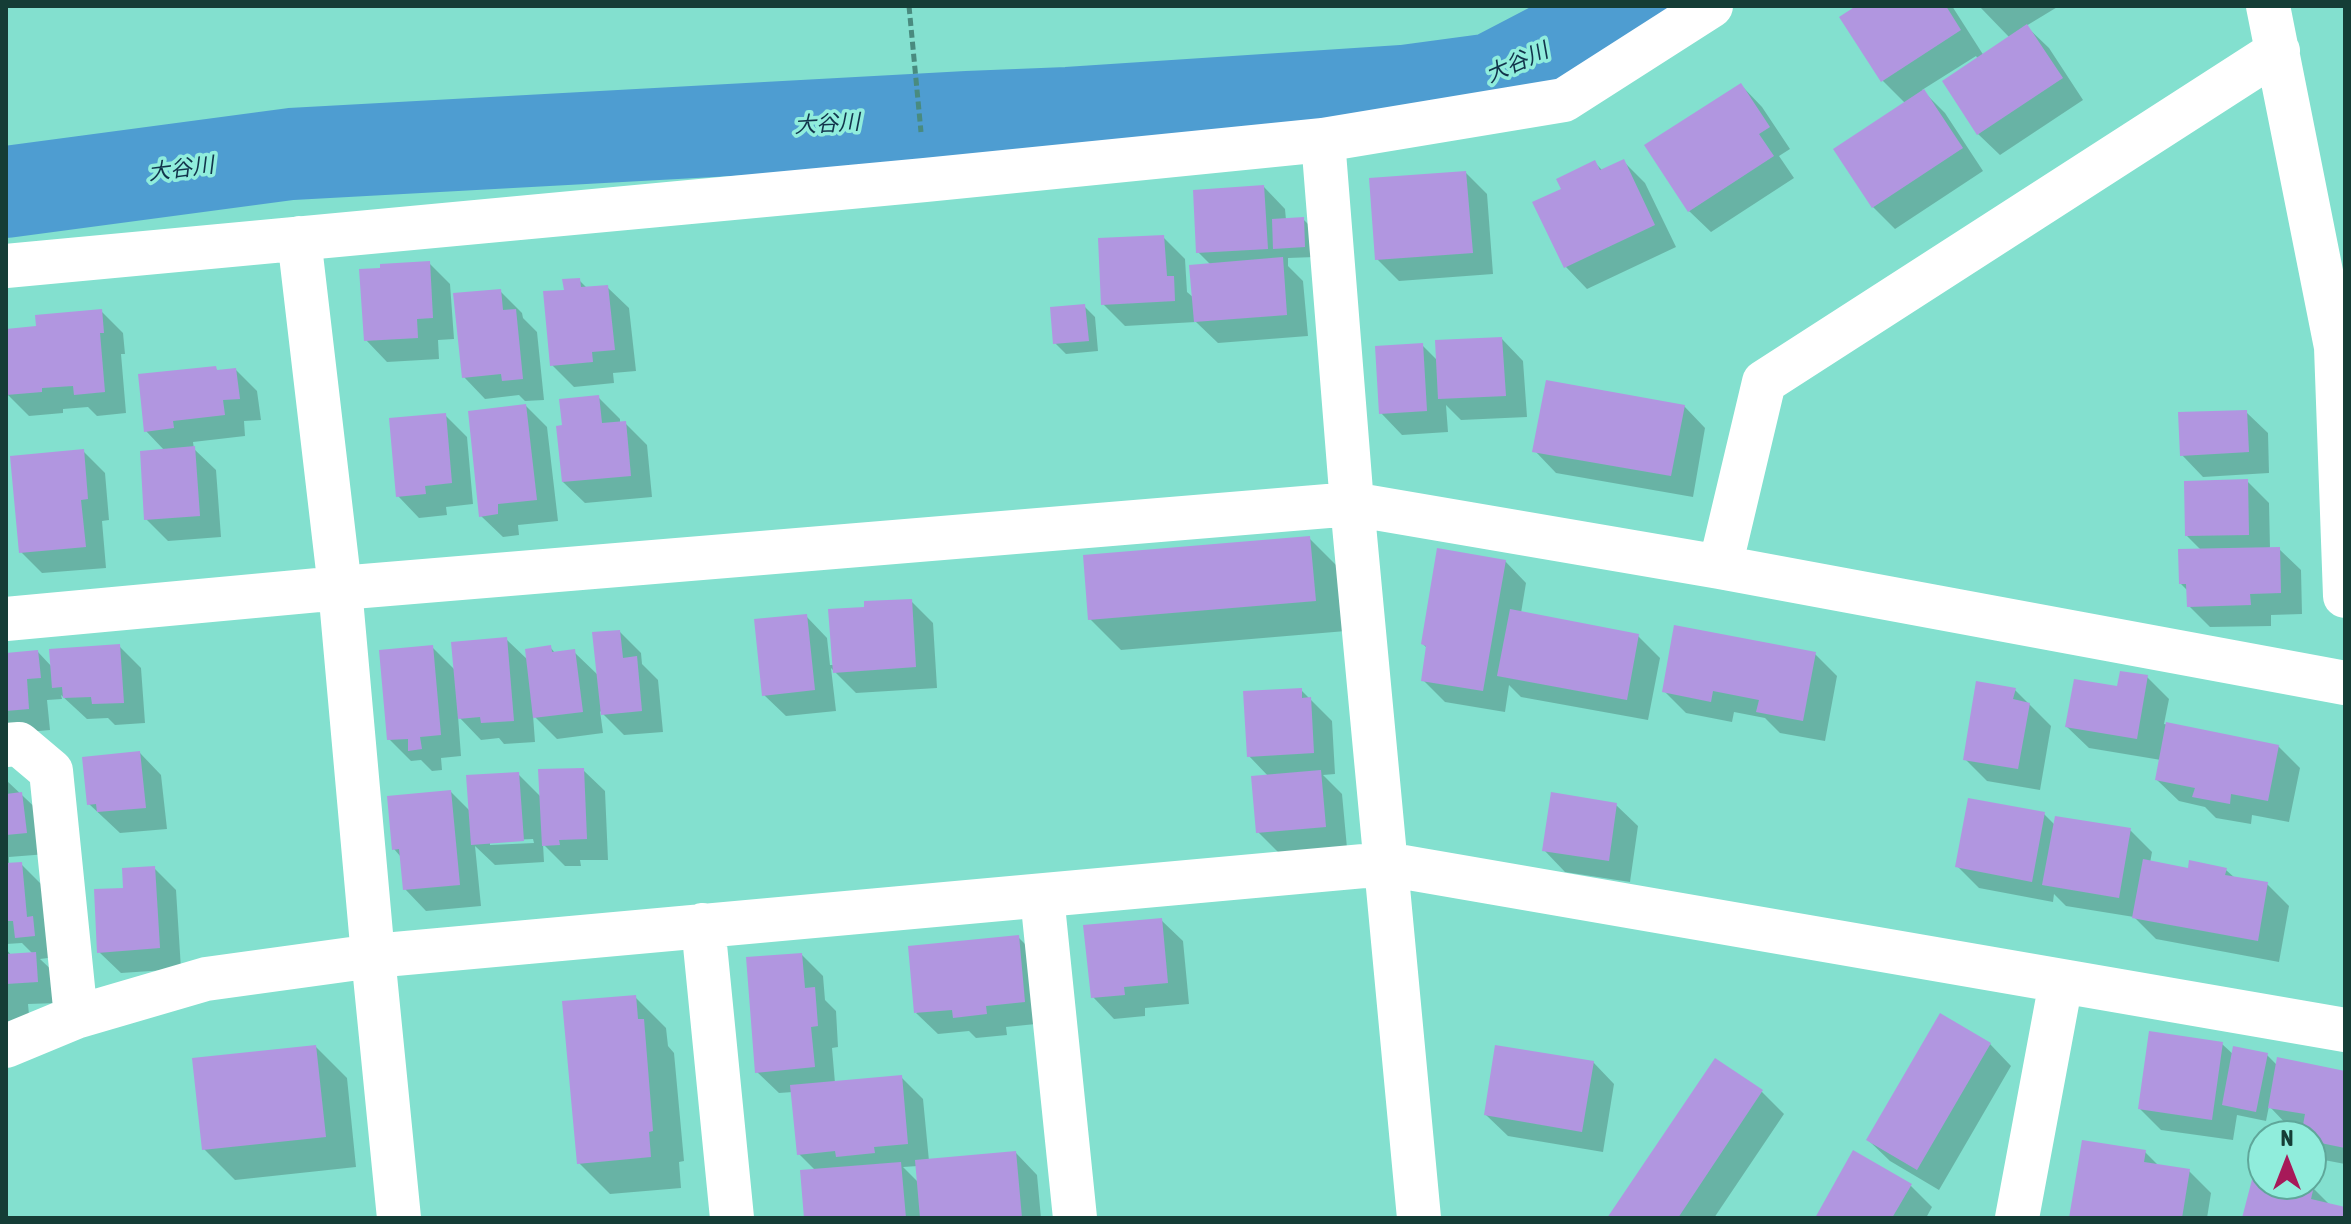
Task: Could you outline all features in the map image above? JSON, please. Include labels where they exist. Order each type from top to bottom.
[{"type":"street","points":[[6,266],[1323,140],[1564,100],[1711,6]]},
{"type":"street","points":[[2268,6],[2340,347],[2345,596]]},
{"type":"street","points":[[1720,567],[1764,382],[2278,51]]},
{"type":"street","points":[[1323,140],[1352,504],[1419,1218]]},
{"type":"street","points":[[299,238],[340,588],[399,1218]]},
{"type":"street","points":[[6,619],[340,588],[1352,504],[1720,567],[2345,683]]},
{"type":"street","points":[[6,745],[19,744],[51,771],[76,1017]]},
{"type":"street","points":[[6,1046],[76,1017],[206,979],[373,956],[1386,864],[2345,1030]]},
{"type":"street","points":[[1042,896],[1075,1218]]},
{"type":"street","points":[[703,925],[732,1218]]},
{"type":"street","points":[[2017,1218],[2061,982]]},
{"type":"path","points":[[909,6],[925,180]]},
{"type":"building","points":[[1856,6],[1946,6],[1961,30],[1881,82],[1839,17]]},
{"type":"building","points":[[2027,24],[2063,78],[1977,135],[1942,81]]},
{"type":"building","points":[[1741,83],[1770,127],[1759,134],[1774,156],[1688,212],[1644,145]]},
{"type":"building","points":[[1924,89],[1963,148],[1872,208],[1833,149]]},
{"type":"building","points":[[1624,159],[1655,225],[1564,268],[1532,202],[1561,189],[1556,179],[1595,160],[1600,170]]},
{"type":"building","points":[[1466,171],[1473,253],[1375,260],[1369,178]]},
{"type":"building","points":[[1264,185],[1268,249],[1196,253],[1193,190]]},
{"type":"building","points":[[1304,217],[1305,247],[1273,249],[1272,219]]},
{"type":"building","points":[[1164,235],[1167,276],[1174,276],[1175,301],[1101,305],[1098,238]]},
{"type":"building","points":[[1283,257],[1287,315],[1194,322],[1189,265]]},
{"type":"building","points":[[430,261],[433,318],[417,319],[418,338],[364,341],[359,269],[380,268],[380,264]]},
{"type":"building","points":[[580,278],[581,287],[608,285],[615,350],[592,352],[593,362],[550,366],[543,291],[564,290],[562,279]]},
{"type":"building","points":[[501,289],[503,310],[516,309],[523,379],[502,381],[501,374],[462,378],[453,293]]},
{"type":"building","points":[[1085,304],[1089,341],[1053,344],[1050,307]]},
{"type":"building","points":[[102,309],[104,333],[100,333],[105,392],[74,395],[73,386],[6,395],[6,329],[36,326],[35,315]]},
{"type":"building","points":[[1502,337],[1506,396],[1438,399],[1435,340]]},
{"type":"building","points":[[1423,343],[1427,411],[1379,414],[1375,346]]},
{"type":"building","points":[[216,366],[217,370],[236,368],[240,399],[223,400],[225,415],[173,421],[174,428],[144,432],[138,374]]},
{"type":"building","points":[[1546,380],[1685,405],[1671,476],[1532,452]]},
{"type":"building","points":[[599,395],[602,423],[626,421],[631,476],[562,482],[556,426],[562,425],[559,399]]},
{"type":"building","points":[[526,404],[537,500],[498,504],[498,514],[479,517],[468,411]]},
{"type":"building","points":[[2247,410],[2249,452],[2180,456],[2178,412]]},
{"type":"building","points":[[446,413],[452,483],[425,486],[426,494],[396,497],[389,418]]},
{"type":"building","points":[[195,446],[200,516],[144,520],[140,451]]},
{"type":"building","points":[[84,449],[88,499],[81,500],[86,547],[19,553],[10,456]]},
{"type":"building","points":[[2248,479],[2249,535],[2185,536],[2184,481]]},
{"type":"building","points":[[1310,536],[1316,601],[1088,620],[1083,555]]},
{"type":"building","points":[[2280,547],[2281,593],[2250,594],[2251,605],[2187,607],[2186,584],[2179,584],[2178,549]]},
{"type":"building","points":[[1437,548],[1506,560],[1483,691],[1421,681],[1426,646],[1421,644]]},
{"type":"building","points":[[912,599],[916,667],[833,673],[828,609],[864,607],[864,601]]},
{"type":"building","points":[[1510,609],[1639,634],[1627,700],[1497,676]]},
{"type":"building","points":[[807,614],[815,690],[762,696],[754,619]]},
{"type":"building","points":[[1674,625],[1816,652],[1803,721],[1756,712],[1759,700],[1713,691],[1711,702],[1662,692]]},
{"type":"building","points":[[620,630],[623,658],[637,656],[642,711],[601,715],[592,632]]},
{"type":"building","points":[[507,637],[514,721],[481,723],[480,717],[458,719],[451,642]]},
{"type":"building","points":[[120,644],[124,703],[92,704],[91,697],[63,698],[62,687],[52,688],[49,649]]},
{"type":"building","points":[[433,645],[441,735],[420,737],[422,749],[408,751],[408,739],[387,740],[379,650]]},
{"type":"building","points":[[551,645],[552,652],[575,649],[583,712],[533,718],[525,649]]},
{"type":"building","points":[[38,650],[41,678],[27,679],[29,709],[6,711],[6,653]]},
{"type":"building","points":[[2120,671],[2148,675],[2137,739],[2065,727],[2074,679],[2117,686]]},
{"type":"building","points":[[1976,681],[2016,688],[2013,699],[2030,703],[2018,769],[1963,760]]},
{"type":"building","points":[[1302,688],[1302,698],[1311,697],[1314,753],[1247,757],[1243,691]]},
{"type":"building","points":[[2166,722],[2279,745],[2268,801],[2231,794],[2230,804],[2192,797],[2195,788],[2155,780]]},
{"type":"building","points":[[140,751],[146,808],[97,812],[96,804],[87,805],[82,757]]},
{"type":"building","points":[[584,768],[587,839],[559,840],[560,845],[542,846],[538,769]]},
{"type":"building","points":[[1321,770],[1326,827],[1256,833],[1251,776]]},
{"type":"building","points":[[519,772],[524,841],[471,845],[466,775]]},
{"type":"building","points":[[451,790],[460,885],[403,890],[399,849],[392,850],[387,796]]},
{"type":"building","points":[[22,792],[27,833],[6,835],[6,794]]},
{"type":"building","points":[[1551,792],[1617,803],[1609,861],[1542,851]]},
{"type":"building","points":[[1968,798],[2045,812],[2032,882],[1955,867]]},
{"type":"building","points":[[2055,816],[2131,828],[2119,898],[2042,885]]},
{"type":"building","points":[[2143,859],[2188,868],[2189,860],[2227,868],[2225,875],[2268,882],[2258,941],[2132,918]]},
{"type":"building","points":[[22,862],[27,917],[33,916],[35,936],[15,938],[13,921],[6,921],[6,863]]},
{"type":"building","points":[[155,866],[160,948],[97,953],[94,889],[123,888],[122,868]]},
{"type":"building","points":[[1162,918],[1168,983],[1124,987],[1125,995],[1091,998],[1083,925]]},
{"type":"building","points":[[1019,935],[1025,1002],[986,1006],[987,1014],[953,1018],[952,1010],[914,1013],[908,946]]},
{"type":"building","points":[[36,952],[38,982],[6,984],[6,954]]},
{"type":"building","points":[[802,953],[805,988],[815,987],[818,1026],[811,1027],[815,1067],[755,1073],[746,957]]},
{"type":"building","points":[[636,995],[638,1019],[644,1019],[653,1131],[649,1132],[651,1157],[577,1164],[562,1001]]},
{"type":"building","points":[[1940,1013],[1991,1043],[1917,1170],[1866,1140]]},
{"type":"building","points":[[2149,1031],[2223,1042],[2212,1120],[2138,1109]]},
{"type":"building","points":[[316,1045],[326,1137],[202,1150],[192,1058]]},
{"type":"building","points":[[1495,1045],[1594,1061],[1582,1132],[1484,1115]]},
{"type":"building","points":[[2233,1046],[2268,1053],[2256,1112],[2222,1105]]},
{"type":"building","points":[[2277,1057],[2345,1071],[2345,1148],[2327,1144],[2327,1120],[2304,1120],[2305,1114],[2268,1108]]},
{"type":"building","points":[[1715,1058],[1763,1090],[1678,1218],[1607,1218]]},
{"type":"building","points":[[902,1075],[908,1144],[874,1147],[875,1153],[836,1157],[835,1151],[797,1155],[790,1085]]},
{"type":"building","points":[[2082,1140],[2146,1150],[2144,1162],[2190,1169],[2182,1218],[2069,1218]]},
{"type":"building","points":[[1853,1150],[1912,1184],[1892,1218],[1815,1218]]},
{"type":"building","points":[[1016,1151],[1022,1218],[920,1218],[915,1160]]},
{"type":"building","points":[[901,1162],[906,1218],[804,1218],[800,1170]]},
{"type":"building","points":[[2247,1199],[2315,1200],[2345,1207],[2345,1218],[2242,1218]]},
{"type":"waterway","name":"大谷川","points":[[6,192],[291,154],[1068,113],[1403,91],[1492,79],[1632,6]]}]
